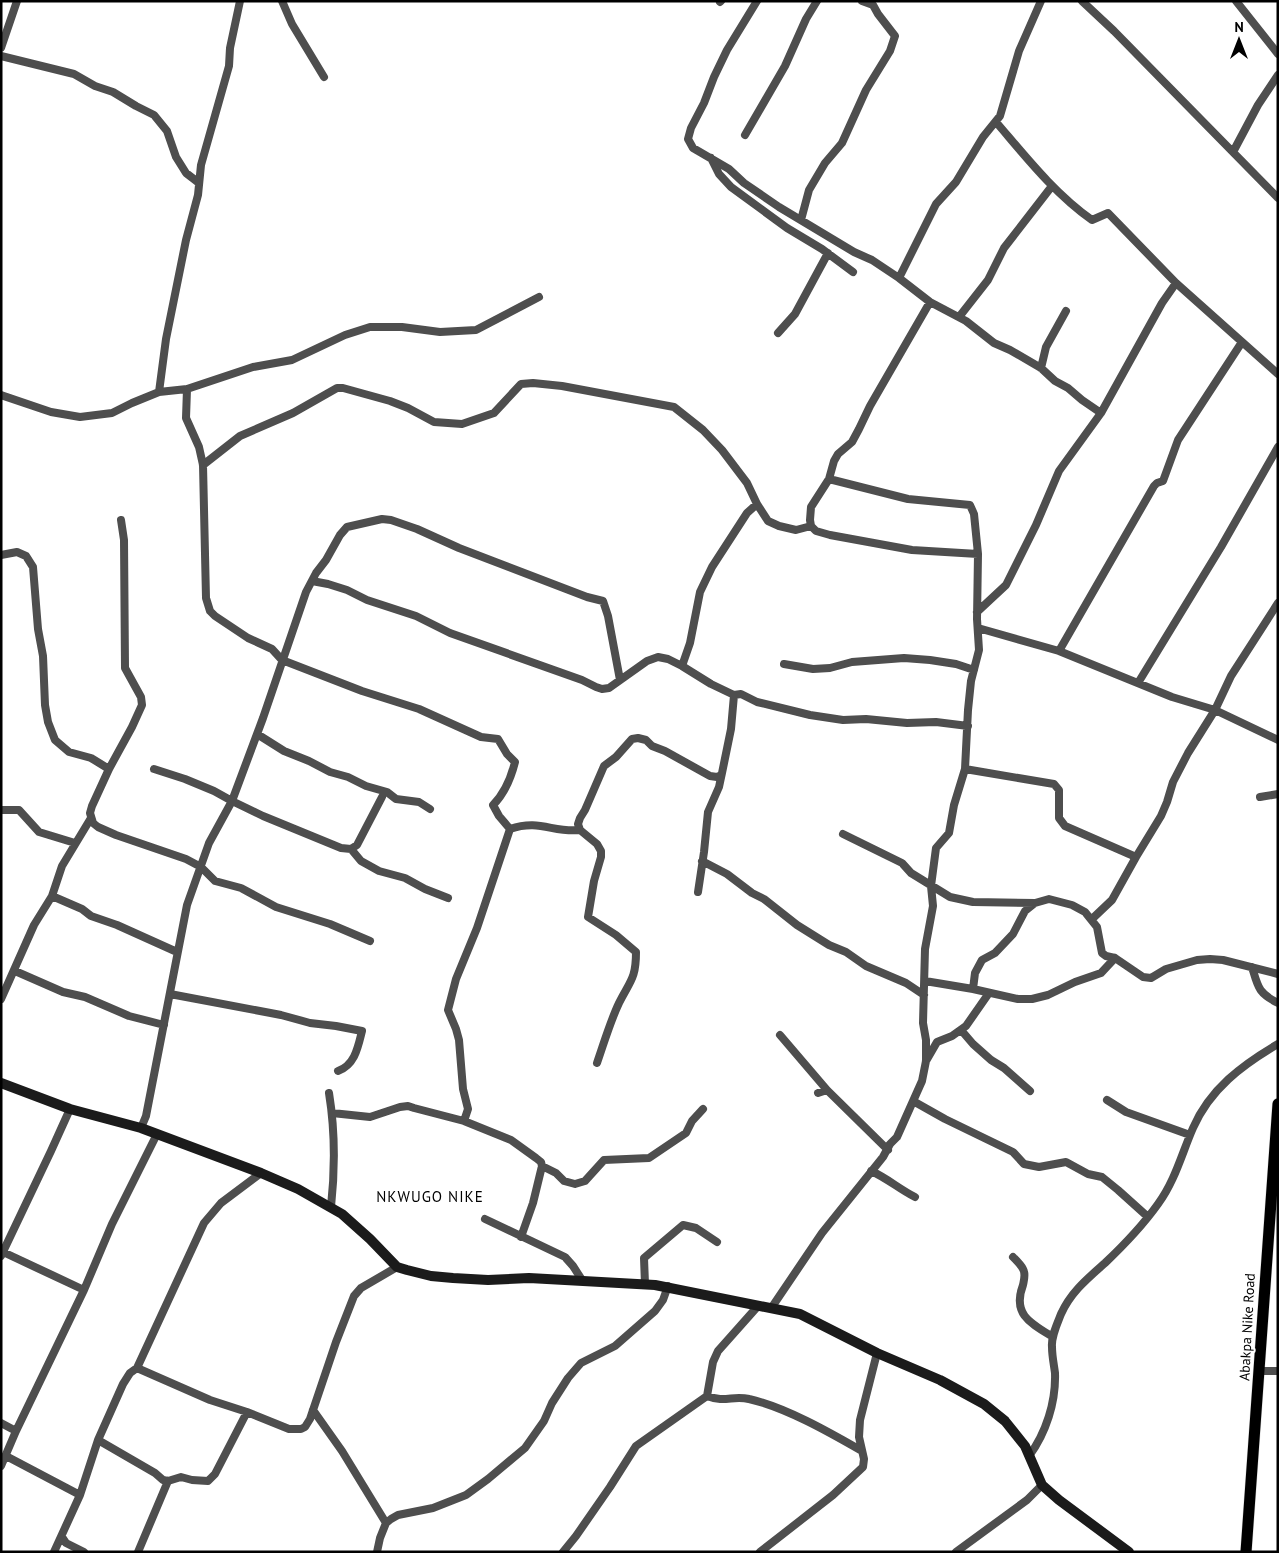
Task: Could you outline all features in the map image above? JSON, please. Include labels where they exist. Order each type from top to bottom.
[{"type":"main road","name":"Abakpa Nike Road","points":[[1246,1552],[1260,1371],[1262,1316],[1274,1196],[1278,1104]]},
{"type":"street","points":[[1,48],[17,1]]},
{"type":"street","points":[[159,392],[166,339],[200,183],[201,166],[229,66],[230,48],[240,1]]},
{"type":"street","points":[[282,1],[292,24],[324,77]]},
{"type":"street","points":[[757,1],[727,50],[688,135],[693,148],[729,168],[751,187],[801,220],[854,252],[872,260],[930,302],[970,324],[994,343],[1041,368],[1055,381],[1068,388],[1101,413]]},
{"type":"street","points":[[745,135],[785,66],[816,1]]},
{"type":"street","points":[[801,220],[809,190],[825,163],[842,143],[866,90],[890,51],[895,36],[882,21],[873,5],[862,1]]},
{"type":"street","points":[[899,278],[936,204],[956,182],[983,137],[1000,116],[1022,42],[1042,1]]},
{"type":"street","points":[[1082,1],[1114,31],[1278,198]]},
{"type":"street","points":[[1236,1],[1278,54]]},
{"type":"street","points":[[1,56],[74,74],[95,86],[113,92],[154,115],[167,131],[176,157],[186,174],[200,183]]},
{"type":"street","points":[[1233,152],[1258,105],[1278,74]]},
{"type":"street","points":[[996,122],[1052,186],[1073,206],[1092,220],[1108,213],[1176,283],[1278,374]]},
{"type":"street","points":[[710,158],[731,187],[787,228],[828,253],[853,272]]},
{"type":"street","points":[[959,317],[988,280],[1004,248],[1052,186]]},
{"type":"street","points":[[778,333],[795,314],[828,253]]},
{"type":"street","points":[[977,612],[1006,584],[1060,471],[1101,413],[1157,312],[1176,283]]},
{"type":"street","points":[[1,395],[50,412],[80,417],[112,413],[159,392],[187,389],[253,367],[292,360],[345,335],[370,327],[440,332],[476,330],[539,298]]},
{"type":"street","points":[[930,302],[870,406],[856,436],[834,461],[829,478],[811,507],[811,526],[816,531],[830,535],[912,550],[978,554]]},
{"type":"street","points":[[1041,368],[1046,346],[1066,310]]},
{"type":"street","points":[[1059,651],[1154,486],[1163,481],[1178,440],[1242,342]]},
{"type":"street","points":[[203,465],[240,436],[293,413],[337,388],[390,401],[434,422],[462,424],[494,413],[521,384],[533,383],[597,392],[674,407],[703,430],[722,450],[747,483],[768,521],[796,530],[811,526]]},
{"type":"street","points":[[187,389],[186,418],[199,447],[203,465],[206,598],[210,611],[248,638],[272,649],[282,660],[419,709],[481,737],[498,739],[507,754],[515,762],[511,779],[499,799],[493,805],[498,816],[510,830]]},
{"type":"street","points":[[1138,683],[1221,547],[1278,447]]},
{"type":"street","points":[[772,1307],[822,1233],[897,1137],[922,1081],[926,1061],[926,1040],[923,1023],[925,949],[933,906],[931,886],[936,848],[949,833],[954,805],[965,769],[974,670],[979,650],[977,612],[978,554],[974,514],[970,505],[908,499],[829,478]]},
{"type":"street","points":[[682,666],[690,643],[700,592],[712,567],[747,513],[757,504]]},
{"type":"street","points":[[142,1128],[146,1116],[187,904],[213,833],[232,802],[312,581],[340,535],[347,527],[351,524],[382,519],[399,522],[459,548],[602,601],[608,616],[620,680]]},
{"type":"street","points":[[1,999],[34,925],[52,896],[62,866],[91,818],[92,806],[142,705],[141,697],[125,668],[124,540],[121,520]]},
{"type":"street","points":[[1,555],[17,552],[26,556],[33,566],[38,629],[43,656],[45,705],[54,740],[69,752],[91,758],[109,769]]},
{"type":"street","points":[[312,581],[334,586],[367,600],[416,616],[450,633],[582,680],[602,689],[608,688],[653,658],[668,659],[734,695],[741,694],[766,704],[828,718],[907,723],[936,722],[968,726]]},
{"type":"street","points":[[1092,919],[1112,900],[1161,816],[1173,782],[1188,753],[1215,710],[1231,676],[1278,603]]},
{"type":"street","points":[[978,628],[1059,651],[1172,697],[1215,710],[1278,740]]},
{"type":"street","points":[[784,664],[813,669],[830,668],[852,662],[904,658],[956,664],[974,670]]},
{"type":"street","points":[[698,892],[708,812],[719,787],[731,729],[734,695]]},
{"type":"street","points":[[257,734],[284,751],[330,772],[387,792],[396,799],[419,802],[430,809]]},
{"type":"street","points":[[597,1063],[619,1003],[629,987],[636,970],[636,952],[616,935],[588,917],[601,851],[597,844],[580,830],[578,824],[580,818],[588,805],[604,766],[632,739],[646,740],[652,746],[666,751],[710,776],[721,776]]},
{"type":"street","points":[[154,769],[185,778],[214,790],[232,802],[341,848],[351,849],[357,845],[382,796]]},
{"type":"street","points":[[965,769],[1054,784],[1059,790],[1059,818],[1065,826],[1136,857]]},
{"type":"street","points":[[1260,797],[1278,794]]},
{"type":"street","points":[[1,810],[18,810],[39,832],[75,843]]},
{"type":"street","points":[[91,818],[93,823],[104,830],[201,867],[215,881],[241,888],[276,907],[330,924],[370,941]]},
{"type":"street","points":[[510,830],[524,825],[552,827],[566,832],[580,830]]},
{"type":"street","points":[[464,1121],[468,1110],[463,1089],[459,1040],[448,1010],[456,980],[477,928],[510,830]]},
{"type":"street","points":[[844,834],[902,863],[911,873],[950,897],[973,902],[1035,903],[1049,899],[1077,907],[1092,919],[1099,934],[1102,953],[1115,958],[1143,977],[1149,978],[1166,969],[1204,959],[1223,960],[1278,974]]},
{"type":"street","points":[[351,849],[360,861],[379,871],[405,878],[425,889],[448,898]]},
{"type":"street","points":[[702,861],[727,874],[752,893],[764,899],[797,925],[829,945],[846,952],[866,966],[906,983],[924,995]]},
{"type":"street","points":[[52,896],[82,909],[91,916],[117,925],[177,952]]},
{"type":"street","points":[[973,989],[975,973],[982,960],[995,953],[1011,936],[1025,910],[1035,903]]},
{"type":"street","points":[[925,981],[1018,999],[1048,995],[1075,982],[1101,973],[1115,958]]},
{"type":"street","points":[[1252,967],[1260,991],[1278,1003]]},
{"type":"street","points":[[14,971],[63,992],[85,997],[121,1013],[164,1025]]},
{"type":"street","points":[[926,1061],[937,1042],[952,1036],[966,1026],[989,992]]},
{"type":"street","points":[[170,994],[281,1015],[310,1023],[362,1031],[355,1056],[345,1068],[338,1071]]},
{"type":"street","points":[[961,1030],[973,1044],[991,1060],[1004,1068],[1030,1092]]},
{"type":"street","points":[[780,1035],[827,1090],[888,1150]]},
{"type":"street","points":[[1029,1456],[1038,1442],[1050,1412],[1054,1381],[1053,1337],[1064,1308],[1077,1288],[1105,1262],[1158,1204],[1205,1106],[1222,1084],[1247,1064],[1278,1044]]},
{"type":"street","points":[[1,1083],[70,1109],[142,1128],[298,1189],[350,1220],[396,1267],[431,1276],[453,1278],[488,1280],[529,1278],[668,1286],[800,1314],[877,1353],[940,1380],[984,1404],[1010,1427],[1025,1446],[1042,1485],[1059,1500],[1130,1552]]},
{"type":"street","points":[[818,1093],[827,1090]]},
{"type":"street","points":[[329,1093],[332,1113],[333,1186],[331,1207]]},
{"type":"street","points":[[1107,1100],[1126,1112],[1190,1135]]},
{"type":"street","points":[[914,1101],[945,1119],[1013,1152],[1024,1164],[1039,1167],[1066,1162],[1088,1174],[1102,1177],[1148,1217]]},
{"type":"street","points":[[332,1113],[370,1117],[408,1106],[464,1121],[510,1140],[541,1162],[542,1166],[556,1173],[564,1181],[575,1184],[585,1181],[604,1160],[616,1161],[649,1158],[686,1133],[692,1121],[703,1109]]},
{"type":"street","points":[[70,1109],[2,1254],[84,1290]]},
{"type":"street","points":[[1,1466],[84,1290],[112,1224],[157,1134]]},
{"type":"street","points":[[521,1237],[533,1203],[542,1166]]},
{"type":"street","points":[[871,1171],[888,1179],[899,1189],[915,1197]]},
{"type":"street","points":[[54,1552],[80,1495],[98,1440],[124,1384],[130,1373],[136,1368],[204,1223],[221,1203],[261,1173]]},
{"type":"street","points":[[485,1219],[565,1257],[582,1280]]},
{"type":"street","points":[[645,1284],[644,1258],[684,1225],[696,1228],[717,1242]]},
{"type":"street","points":[[1013,1257],[1023,1269],[1025,1275],[1019,1300],[1021,1311],[1039,1328],[1053,1337]]},
{"type":"street","points":[[136,1368],[210,1400],[248,1412],[289,1429],[297,1430],[305,1427],[313,1410],[354,1296],[361,1288],[396,1267]]},
{"type":"street","points":[[377,1552],[386,1523],[398,1515],[433,1508],[466,1495],[525,1448],[544,1420],[568,1378],[581,1363],[615,1346],[655,1311],[663,1300],[668,1286]]},
{"type":"street","points":[[563,1552],[610,1488],[636,1446],[707,1396],[713,1362],[718,1351],[758,1306]]},
{"type":"street","points":[[760,1552],[833,1495],[863,1467],[864,1459],[859,1437],[860,1420],[877,1353]]},
{"type":"street","points":[[1260,1371],[1278,1371]]},
{"type":"street","points":[[707,1396],[716,1400],[747,1398],[772,1406],[829,1432],[862,1451]]},
{"type":"street","points":[[313,1410],[342,1451],[386,1523]]},
{"type":"street","points":[[98,1440],[155,1473],[163,1480],[168,1481],[181,1477],[204,1481],[211,1479],[248,1412]]},
{"type":"street","points":[[1,1423],[16,1431]]},
{"type":"street","points":[[6,1456],[80,1495]]},
{"type":"street","points":[[138,1552],[168,1481]]},
{"type":"street","points":[[956,1552],[1026,1500],[1042,1485]]},
{"type":"street","points":[[62,1537],[66,1543],[84,1552]]},
{"type":"district","name":"NKWUGO NIKE","points":[[430,1197]]}]
